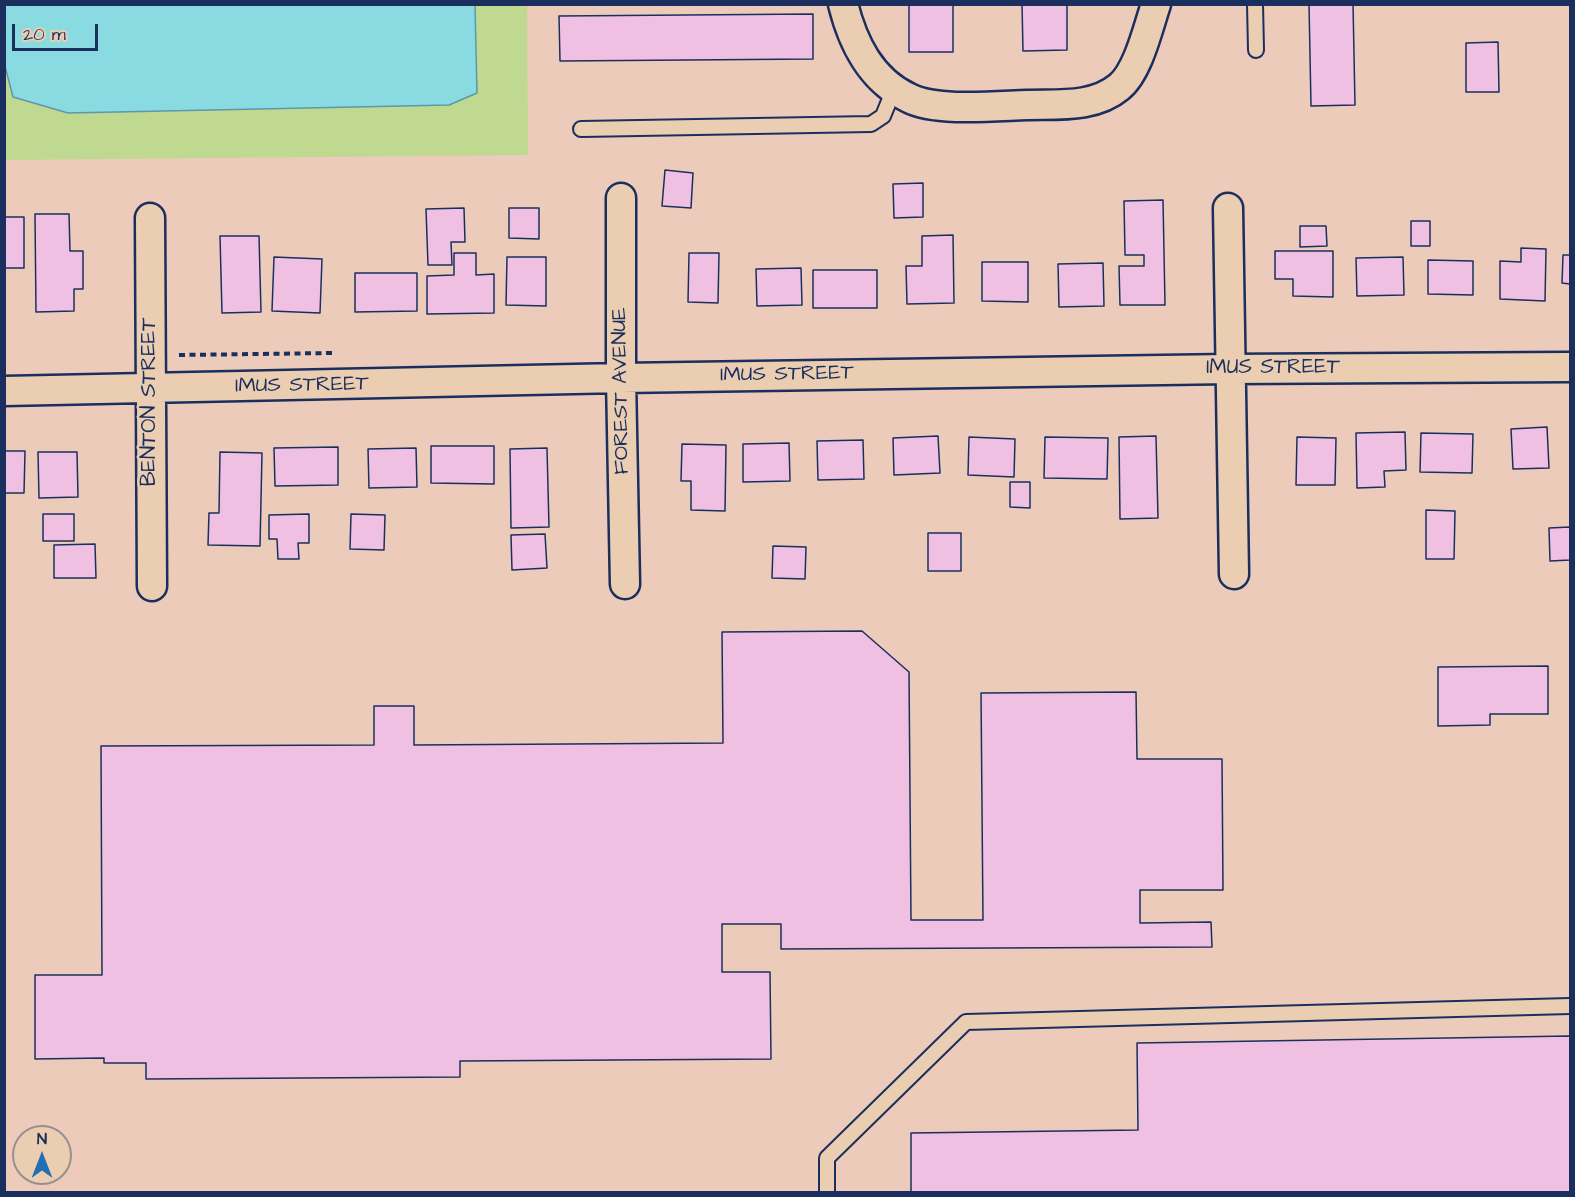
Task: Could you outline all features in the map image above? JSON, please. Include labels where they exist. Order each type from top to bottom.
[{"type":"street","points":[[843,4],[856,45],[868,64],[886,83],[910,99],[943,106],[1076,104],[1104,97],[1121,86],[1134,66],[1156,4]]},
{"type":"street","name":"FOREST AVENUE","points":[[621,198],[621,378],[625,584]]},
{"type":"street","points":[[1228,208],[1234,574]]},
{"type":"street","name":"BENTON STREET","points":[[150,218],[152,586]]},
{"type":"street","name":"IMUS STREET","points":[[4,392],[621,378],[1230,369],[1570,367]]},
{"type":"lane","points":[[1255,4],[1256,50]]},
{"type":"lane","points":[[581,129],[871,124],[883,116],[894,89]]},
{"type":"lane","points":[[827,1192],[827,1158],[966,1022],[1570,1006]]},
{"type":"green space","points":[[475,5],[527,5],[528,155],[5,160],[4,66],[13,97],[477,93]]},
{"type":"water","points":[[4,5],[475,5],[477,93],[449,105],[68,113],[13,97],[5,66]]},
{"type":"building","points":[[909,4],[953,4],[953,52],[909,52]]},
{"type":"building","points":[[1022,4],[1067,4],[1067,50],[1023,51]]},
{"type":"building","points":[[1309,4],[1353,4],[1355,105],[1311,106]]},
{"type":"building","points":[[813,14],[813,59],[560,61],[559,16]]},
{"type":"building","points":[[1498,42],[1499,92],[1466,92],[1466,43]]},
{"type":"building","points":[[665,170],[693,173],[691,208],[662,206]]},
{"type":"building","points":[[923,183],[923,217],[894,218],[893,184]]},
{"type":"building","points":[[1163,200],[1165,305],[1120,305],[1119,266],[1144,266],[1144,255],[1125,255],[1124,201]]},
{"type":"building","points":[[464,208],[465,242],[451,242],[452,265],[428,265],[426,209]]},
{"type":"building","points":[[509,208],[539,208],[539,239],[509,238]]},
{"type":"building","points":[[35,214],[69,214],[70,251],[83,251],[83,289],[74,289],[74,311],[36,312]]},
{"type":"building","points":[[4,217],[24,217],[24,268],[4,268]]},
{"type":"building","points":[[1411,221],[1430,221],[1430,246],[1411,246]]},
{"type":"building","points":[[1300,226],[1326,226],[1327,246],[1300,247]]},
{"type":"building","points":[[953,235],[954,303],[907,304],[906,266],[922,266],[922,236]]},
{"type":"building","points":[[220,236],[259,236],[261,312],[222,313]]},
{"type":"building","points":[[1521,248],[1546,249],[1545,301],[1500,299],[1500,261],[1521,262]]},
{"type":"building","points":[[1275,251],[1333,251],[1333,297],[1293,296],[1293,279],[1275,279]]},
{"type":"building","points":[[454,253],[476,253],[476,275],[494,274],[494,313],[427,314],[427,276],[454,275]]},
{"type":"building","points":[[689,253],[719,253],[718,303],[688,302]]},
{"type":"building","points":[[1563,255],[1570,255],[1570,284],[1562,283]]},
{"type":"building","points":[[274,257],[322,259],[320,313],[272,311]]},
{"type":"building","points":[[507,257],[546,257],[546,306],[506,305]]},
{"type":"building","points":[[1403,257],[1404,295],[1357,296],[1356,258]]},
{"type":"building","points":[[1428,260],[1473,261],[1473,295],[1428,294]]},
{"type":"building","points":[[982,262],[1028,262],[1028,302],[982,301]]},
{"type":"building","points":[[1103,263],[1104,306],[1059,307],[1058,264]]},
{"type":"building","points":[[801,268],[802,305],[757,306],[756,269]]},
{"type":"building","points":[[813,270],[877,270],[877,308],[813,308]]},
{"type":"building","points":[[355,273],[417,273],[417,311],[355,312]]},
{"type":"building","points":[[1547,427],[1549,468],[1513,469],[1511,429]]},
{"type":"building","points":[[1405,432],[1406,470],[1384,471],[1385,487],[1357,488],[1356,433]]},
{"type":"building","points":[[1421,433],[1473,434],[1472,473],[1420,472]]},
{"type":"building","points":[[938,436],[940,473],[894,475],[893,438]]},
{"type":"building","points":[[1156,436],[1158,518],[1120,519],[1119,437]]},
{"type":"building","points":[[969,437],[1015,439],[1014,477],[968,475]]},
{"type":"building","points":[[1045,437],[1108,438],[1107,479],[1044,478]]},
{"type":"building","points":[[1297,437],[1336,438],[1335,485],[1296,485]]},
{"type":"building","points":[[863,440],[864,479],[818,480],[817,441]]},
{"type":"building","points":[[789,443],[790,481],[743,482],[743,444]]},
{"type":"building","points":[[682,444],[726,445],[725,511],[691,510],[691,481],[681,481]]},
{"type":"building","points":[[431,446],[494,446],[494,484],[431,483]]},
{"type":"building","points":[[338,447],[338,485],[275,486],[274,448]]},
{"type":"building","points":[[416,448],[417,487],[369,488],[368,449]]},
{"type":"building","points":[[547,448],[549,527],[511,528],[510,449]]},
{"type":"building","points":[[4,451],[25,451],[24,493],[4,493]]},
{"type":"building","points":[[38,452],[77,452],[78,497],[39,498]]},
{"type":"building","points":[[220,452],[262,453],[260,546],[208,545],[209,513],[219,513]]},
{"type":"building","points":[[1010,482],[1030,482],[1030,508],[1010,507]]},
{"type":"building","points":[[1426,510],[1455,511],[1454,559],[1426,559]]},
{"type":"building","points":[[43,514],[74,514],[74,541],[43,541]]},
{"type":"building","points":[[309,514],[309,543],[298,543],[299,559],[278,559],[277,539],[269,539],[269,515]]},
{"type":"building","points":[[351,514],[385,515],[384,550],[350,549]]},
{"type":"building","points":[[1570,527],[1570,560],[1550,561],[1549,528]]},
{"type":"building","points":[[928,533],[961,533],[961,571],[928,571]]},
{"type":"building","points":[[545,534],[547,568],[512,570],[511,535]]},
{"type":"building","points":[[95,544],[96,578],[54,578],[54,545]]},
{"type":"building","points":[[773,546],[806,547],[805,579],[772,578]]},
{"type":"building","points":[[862,631],[909,672],[911,920],[983,920],[981,693],[1136,692],[1137,759],[1222,759],[1223,890],[1140,890],[1140,923],[1211,922],[1212,947],[781,949],[781,924],[722,924],[722,972],[770,972],[771,1059],[460,1061],[460,1077],[146,1079],[146,1063],[104,1063],[104,1058],[35,1059],[35,975],[102,975],[101,746],[374,745],[374,706],[414,706],[414,745],[723,743],[722,632]]},
{"type":"building","points":[[1548,666],[1548,714],[1490,714],[1490,725],[1438,726],[1438,667]]},
{"type":"building","points":[[1570,1036],[1570,1192],[911,1192],[911,1133],[1138,1130],[1137,1043]]}]
